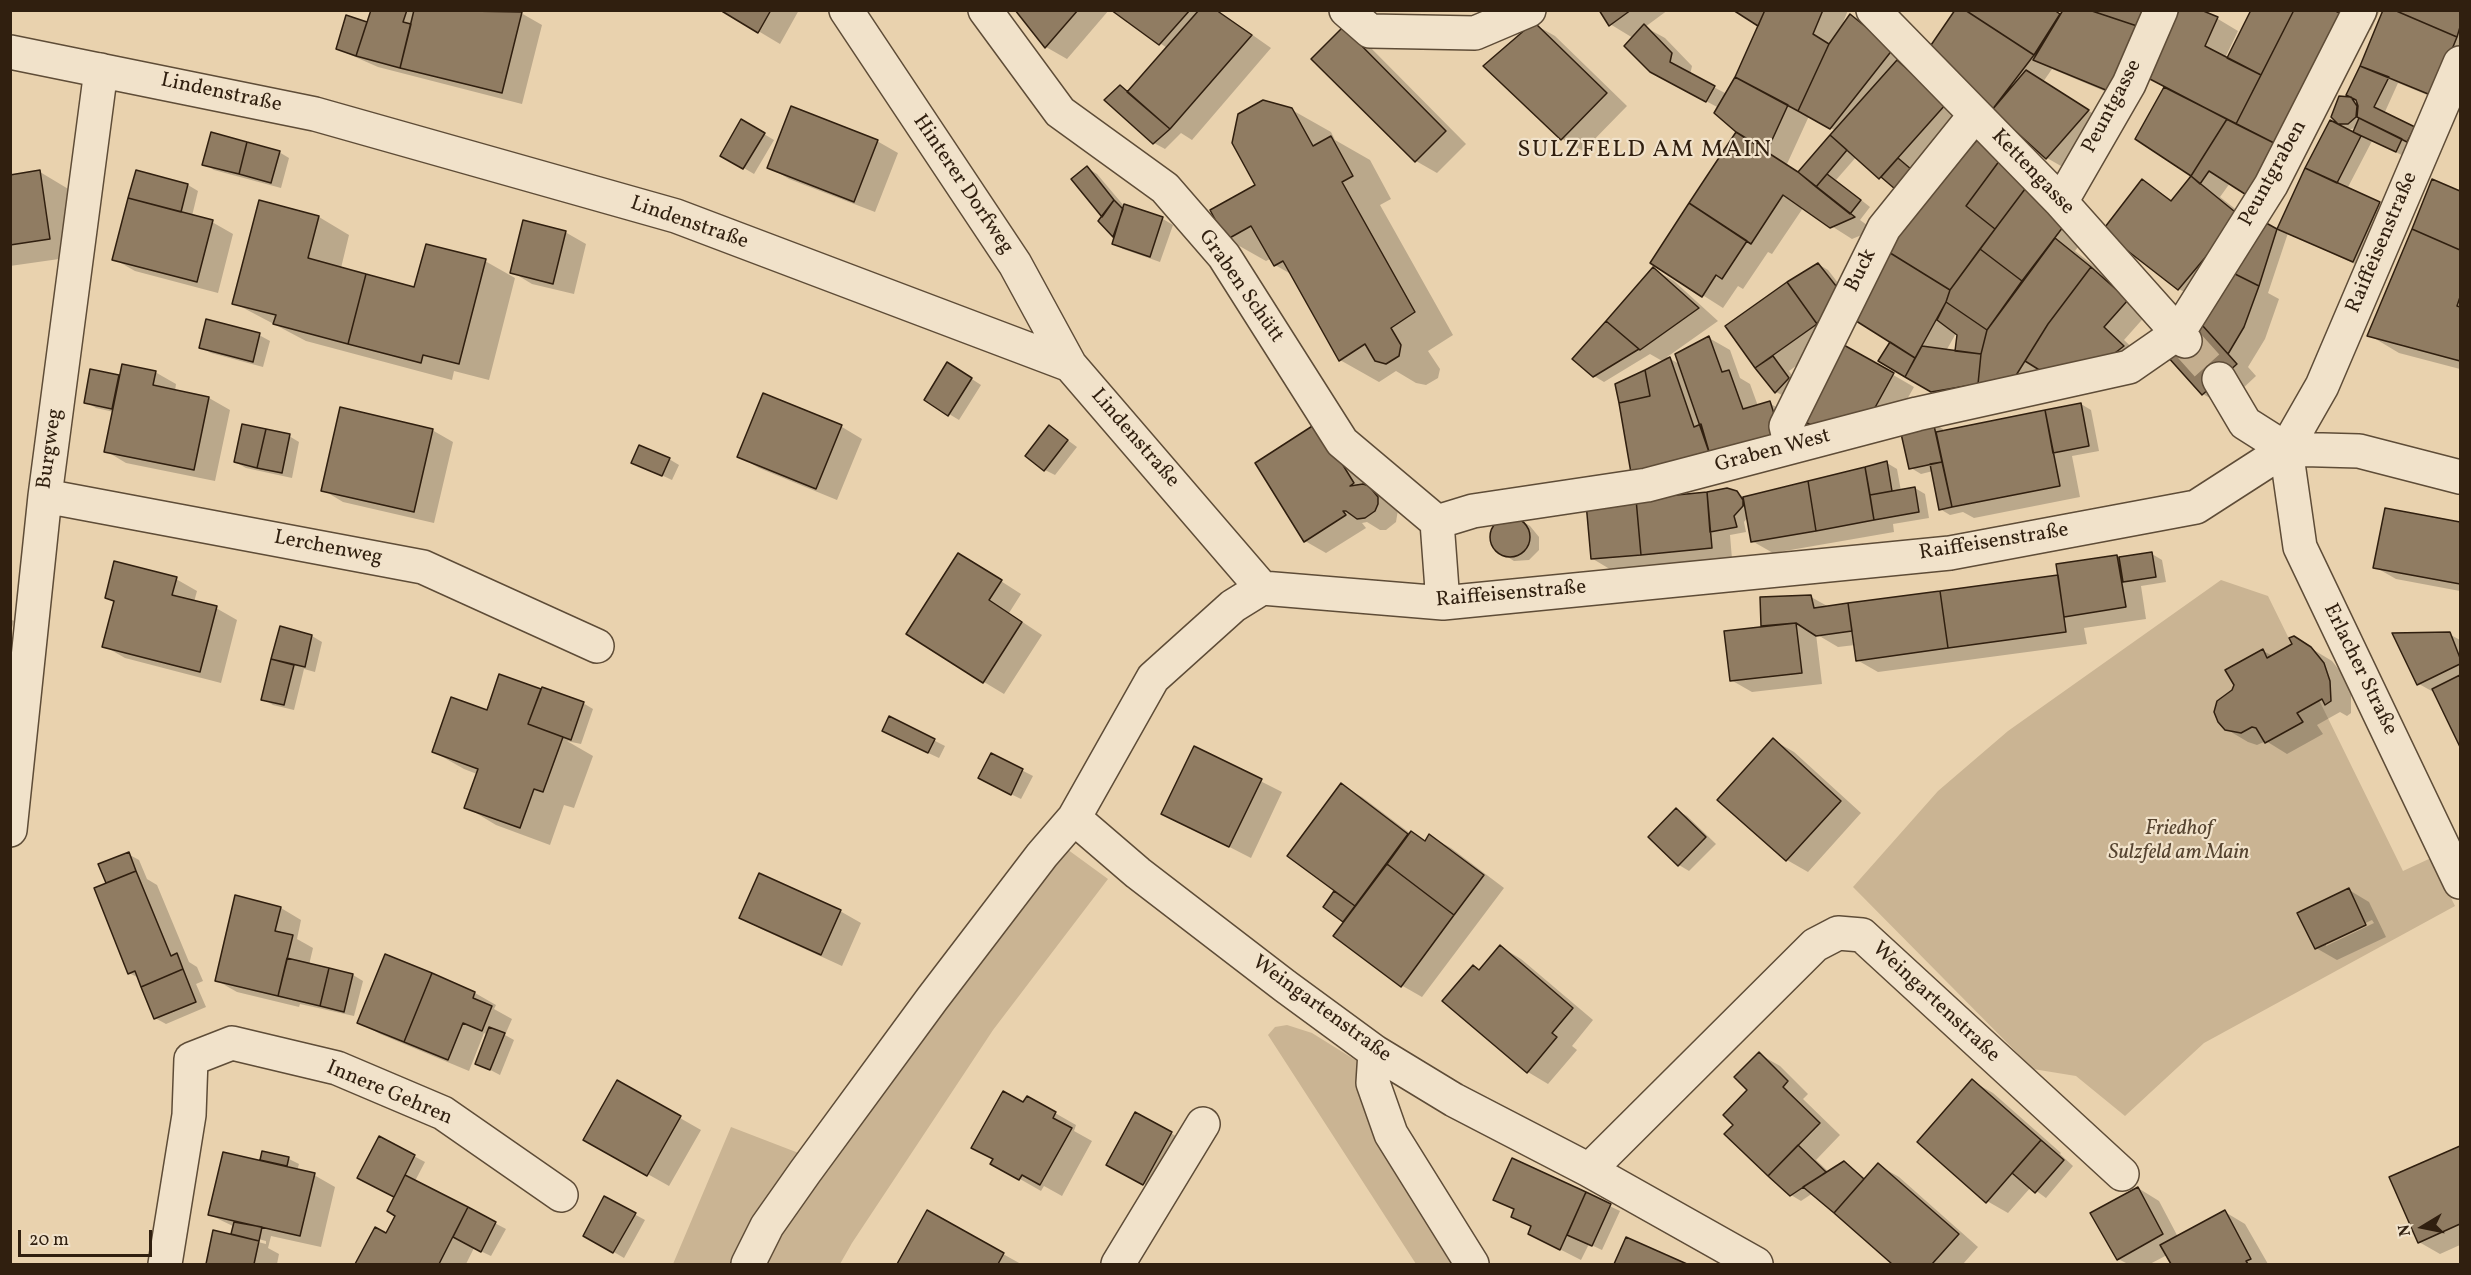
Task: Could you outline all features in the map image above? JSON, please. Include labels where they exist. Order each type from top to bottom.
[{"type":"street","name":"Hinterer Dorfweg","points":[[846,10],[1015,264],[1071,365]]},
{"type":"street","name":"Graben Schütt","points":[[985,10],[1060,112],[1165,188],[1224,256],[1342,442],[1437,522]]},
{"type":"street","points":[[1346,10],[1370,31],[1475,33],[1529,10]]},
{"type":"street","name":"Kettengasse","points":[[1872,10],[2061,202],[2181,337]]},
{"type":"street","name":"Peuntgasse","points":[[2061,202],[2129,84],[2161,10]]},
{"type":"street","name":"Peuntgraben","points":[[2181,337],[2271,185],[2360,10]]},
{"type":"street","name":"Lindenstraße","points":[[10,52],[315,114],[676,216],[1071,365],[1262,588]]},
{"type":"street","name":"Raiffeisenstraße","points":[[1262,588],[1443,603],[1950,553],[2196,507],[2286,449],[2322,386],[2460,63]]},
{"type":"street","name":"Burgweg","points":[[10,830],[45,496],[101,70]]},
{"type":"street","name":"Buck","points":[[1791,447],[1786,426],[1884,228],[1975,115]]},
{"type":"street","name":"Graben West","points":[[1437,522],[1473,511],[1647,485],[1917,414],[2129,367],[2181,337]]},
{"type":"street","points":[[2219,380],[2245,423],[2286,449],[2359,450],[2460,477]]},
{"type":"street","name":"Erlacher Straße","points":[[2286,449],[2300,547],[2460,882]]},
{"type":"street","name":"Lerchenweg","points":[[45,496],[423,567],[597,646]]},
{"type":"street","points":[[1437,522],[1443,603]]},
{"type":"street","points":[[748,1264],[767,1226],[805,1172],[932,999],[1042,855],[1074,818],[1153,678],[1233,606],[1262,588]]},
{"type":"street","name":"Weingartenstraße","points":[[1074,818],[1147,880],[1375,1052],[1454,1100],[1589,1170],[1756,1264]]},
{"type":"street","name":"Weingartenstraße","points":[[1589,1170],[1815,945],[1838,933],[1862,935],[2122,1174]]},
{"type":"street","name":"Innere Gehren","points":[[165,1264],[189,1115],[191,1059],[232,1043],[337,1068],[443,1113],[561,1195]]},
{"type":"street","points":[[1375,1052],[1373,1083],[1391,1134],[1472,1264]]},
{"type":"street","points":[[1118,1264],[1203,1124]]},
{"type":"green space","name":"Friedhof Sulzfeld am Main","points":[[2221,580],[2268,596],[2403,871],[2431,858],[2455,906],[2204,1043],[2125,1116],[2076,1076],[2033,1069],[1853,887],[1938,791],[2008,731]]},
{"type":"green space","points":[[1060,844],[1108,879],[993,1030],[840,1264],[673,1264],[731,1127],[809,1157]]},
{"type":"green space","points":[[1287,1025],[1312,1033],[1365,1066],[1465,1264],[1416,1264],[1268,1035],[1275,1027]]},
{"type":"building","points":[[371,10],[407,10],[403,22],[411,24],[400,68],[356,56]]},
{"type":"building","points":[[414,10],[522,12],[502,93],[400,68]]},
{"type":"building","points":[[720,10],[771,10],[758,33]]},
{"type":"building","points":[[1015,10],[1078,10],[1045,48]]},
{"type":"building","points":[[1111,10],[1190,10],[1159,45]]},
{"type":"building","points":[[1199,10],[1216,10],[1252,35],[1170,129],[1127,92]]},
{"type":"building","points":[[1599,10],[1631,10],[1609,26]]},
{"type":"building","points":[[1733,10],[1765,10],[1758,26]]},
{"type":"building","points":[[1765,10],[1823,10],[1813,34],[1829,44],[1798,111],[1735,77]]},
{"type":"building","points":[[1955,10],[1965,10],[2034,55],[1992,110],[1929,48]]},
{"type":"building","points":[[1965,10],[2054,10],[2060,14],[2034,55]]},
{"type":"building","points":[[2063,10],[2089,10],[2143,28],[2113,93],[2033,60]]},
{"type":"building","points":[[2089,10],[2148,10],[2143,28]]},
{"type":"building","points":[[2179,10],[2201,10],[2218,17],[2205,46],[2261,75],[2236,124],[2146,77]]},
{"type":"building","points":[[2251,10],[2294,10],[2261,75],[2227,58]]},
{"type":"building","points":[[2294,10],[2333,10],[2340,13],[2274,143],[2236,124]]},
{"type":"building","points":[[2383,10],[2394,10],[2457,37],[2433,96],[2360,66]]},
{"type":"building","points":[[2394,10],[2460,10],[2460,27],[2457,37]]},
{"type":"building","points":[[1850,14],[1893,49],[1830,129],[1798,111],[1829,44]]},
{"type":"building","points":[[346,15],[367,22],[356,56],[336,49]]},
{"type":"building","points":[[1534,22],[1607,93],[1561,140],[1483,66]]},
{"type":"building","points":[[1644,24],[1672,53],[1670,62],[1715,86],[1706,102],[1650,72],[1624,46]]},
{"type":"building","points":[[1343,27],[1446,131],[1415,162],[1311,59]]},
{"type":"building","points":[[1897,60],[1946,104],[1879,179],[1830,135]]},
{"type":"building","points":[[2360,66],[2389,77],[2374,107],[2415,127],[2407,142],[2357,117],[2356,100],[2346,95]]},
{"type":"building","points":[[2026,70],[2089,110],[2046,159],[1992,110]]},
{"type":"building","points":[[1735,77],[1788,105],[1767,151],[1736,132],[1714,113]]},
{"type":"building","points":[[1120,85],[1170,129],[1153,144],[1104,100]]},
{"type":"building","points":[[2164,87],[2227,119],[2191,176],[2135,139]]},
{"type":"building","points":[[2339,96],[2351,97],[2357,106],[2356,117],[2348,124],[2338,124],[2331,117]]},
{"type":"building","points":[[1263,100],[1292,108],[1313,146],[1331,136],[1353,176],[1342,182],[1415,312],[1391,328],[1401,345],[1399,356],[1386,364],[1375,361],[1365,344],[1339,361],[1283,261],[1274,266],[1251,226],[1226,240],[1210,210],[1255,185],[1232,143],[1238,114]]},
{"type":"building","points":[[791,106],[878,140],[854,202],[767,168]]},
{"type":"building","points":[[2359,118],[2402,139],[2396,152],[2353,132]]},
{"type":"building","points":[[741,119],[765,133],[743,169],[720,156]]},
{"type":"building","points":[[2227,119],[2274,143],[2248,196],[2209,171],[2200,184],[2191,176]]},
{"type":"building","points":[[2330,120],[2361,136],[2337,183],[2305,168]]},
{"type":"building","points":[[211,132],[247,142],[239,174],[202,165]]},
{"type":"building","points":[[1736,132],[1798,172],[1855,217],[1830,228],[1783,195],[1751,244],[1689,203]]},
{"type":"building","points":[[1830,135],[1847,150],[1816,187],[1798,172]]},
{"type":"building","points":[[1980,137],[2000,160],[1966,206],[1995,229],[1950,290],[1887,251],[1936,185]]},
{"type":"building","points":[[247,142],[280,151],[271,183],[239,174]]},
{"type":"building","points":[[1898,158],[1912,170],[1895,189],[1881,177]]},
{"type":"building","points":[[2000,160],[2025,189],[1995,229],[1966,206]]},
{"type":"building","points":[[1087,166],[1114,200],[1102,217],[1071,179]]},
{"type":"building","points":[[2305,168],[2380,202],[2353,262],[2277,229]]},
{"type":"building","points":[[40,170],[50,239],[10,245],[10,175]]},
{"type":"building","points":[[136,170],[188,184],[181,212],[128,198]]},
{"type":"building","points":[[1827,174],[1861,200],[1850,214],[1816,187]]},
{"type":"building","points":[[2191,176],[2240,216],[2178,290],[2102,231],[2142,179],[2171,201]]},
{"type":"building","points":[[2432,179],[2460,191],[2460,250],[2412,229]]},
{"type":"building","points":[[2025,189],[2063,227],[2022,281],[1980,249]]},
{"type":"building","points":[[128,198],[213,220],[197,282],[112,260]]},
{"type":"building","points":[[259,200],[319,216],[308,258],[366,274],[348,344],[273,324],[276,315],[232,304]]},
{"type":"building","points":[[1114,200],[1123,209],[1113,237],[1098,221]]},
{"type":"building","points":[[1689,203],[1747,241],[1722,279],[1716,275],[1702,297],[1650,263]]},
{"type":"building","points":[[1124,204],[1163,217],[1150,257],[1112,244]]},
{"type":"building","points":[[2259,219],[2277,229],[2259,286],[2229,271]]},
{"type":"building","points":[[523,220],[566,231],[553,284],[510,273]]},
{"type":"building","points":[[2412,229],[2460,250],[2460,297],[2457,306],[2460,307],[2460,361],[2367,336]]},
{"type":"building","points":[[2055,238],[2091,267],[2048,324],[2015,377],[1978,384],[1981,354],[1987,330]]},
{"type":"building","points":[[426,244],[486,259],[459,364],[423,355],[421,363],[348,344],[366,274],[414,287]]},
{"type":"building","points":[[1980,249],[2022,281],[1987,330],[1946,302],[1950,290]]},
{"type":"building","points":[[1887,251],[1950,290],[1946,302],[1915,358],[1853,319]]},
{"type":"building","points":[[1818,263],[1840,291],[1817,324],[1787,282]]},
{"type":"building","points":[[1653,267],[1699,308],[1640,350],[1606,321]]},
{"type":"building","points":[[2091,267],[2128,300],[2104,327],[2124,346],[2111,356],[2049,376],[2025,361],[2048,324]]},
{"type":"building","points":[[2229,271],[2259,286],[2244,327],[2228,354],[2202,325]]},
{"type":"building","points":[[1787,282],[1817,324],[1755,368],[1725,326]]},
{"type":"building","points":[[1946,302],[1987,330],[1981,354],[1955,351],[1957,335],[1937,320]]},
{"type":"building","points":[[206,319],[260,333],[253,362],[199,348]]},
{"type":"building","points":[[1606,321],[1639,349],[1593,377],[1572,359]]},
{"type":"building","points":[[2202,325],[2237,364],[2202,395],[2167,356]]},
{"type":"building","points":[[1709,336],[1722,372],[1729,370],[1743,409],[1770,401],[1780,433],[1710,455],[1675,354]]},
{"type":"building","points":[[1890,342],[1915,358],[1905,377],[1878,361]]},
{"type":"building","points":[[1842,344],[1894,373],[1872,413],[1816,428],[1800,419]]},
{"type":"building","points":[[1922,346],[1981,354],[1978,384],[1931,392],[1905,377]]},
{"type":"building","points":[[1773,356],[1789,378],[1775,393],[1755,368]]},
{"type":"building","points":[[1670,357],[1694,427],[1701,424],[1710,455],[1631,473],[1619,403],[1650,396],[1645,370]]},
{"type":"building","points":[[947,362],[972,378],[948,416],[924,400]]},
{"type":"building","points":[[122,364],[156,371],[153,385],[209,397],[194,470],[104,452]]},
{"type":"building","points":[[90,369],[119,375],[112,409],[84,403]]},
{"type":"building","points":[[1645,370],[1650,396],[1619,403],[1615,384]]},
{"type":"building","points":[[763,393],[842,425],[816,489],[737,457]]},
{"type":"building","points":[[2081,403],[2089,446],[2053,453],[2045,410]]},
{"type":"building","points":[[340,407],[433,429],[414,512],[321,491]]},
{"type":"building","points":[[2045,410],[2060,486],[1952,507],[1936,432]]},
{"type":"building","points":[[1933,421],[1942,462],[1909,469],[1900,429]]},
{"type":"building","points":[[1317,423],[1354,483],[1350,486],[1363,484],[1369,486],[1378,497],[1378,504],[1375,511],[1365,518],[1357,519],[1343,511],[1346,515],[1304,542],[1255,463]]},
{"type":"building","points":[[242,424],[266,429],[257,468],[234,462]]},
{"type":"building","points":[[1049,425],[1068,440],[1044,471],[1025,456]]},
{"type":"building","points":[[266,429],[290,434],[282,473],[257,468]]},
{"type":"building","points":[[639,445],[670,458],[662,476],[631,463]]},
{"type":"building","points":[[1887,461],[1892,491],[1870,495],[1865,467]]},
{"type":"building","points":[[1942,462],[1952,507],[1939,510],[1930,464]]},
{"type":"building","points":[[1865,467],[1874,520],[1816,531],[1808,481]]},
{"type":"building","points":[[1808,481],[1816,531],[1751,542],[1743,497]]},
{"type":"building","points":[[1915,487],[1919,512],[1874,520],[1870,495]]},
{"type":"building","points":[[1727,488],[1737,491],[1743,500],[1743,506],[1734,516],[1737,527],[1710,532],[1707,492]]},
{"type":"building","points":[[1707,492],[1712,548],[1641,555],[1636,499]]},
{"type":"building","points":[[1636,499],[1641,555],[1591,559],[1586,503]]},
{"type":"building","points":[[2385,508],[2460,522],[2460,584],[2373,568]]},
{"type":"building","points":[[1510,517],[1518,518],[1524,523],[1529,529],[1529,545],[1524,551],[1518,556],[1510,557],[1502,556],[1496,551],[1491,545],[1490,537],[1491,529],[1496,523],[1502,518]]},
{"type":"building","points":[[2152,552],[2156,577],[2123,582],[2119,557]]},
{"type":"building","points":[[958,553],[1002,580],[989,600],[1022,622],[983,683],[906,634]]},
{"type":"building","points":[[2117,555],[2126,607],[2064,617],[2056,564]]},
{"type":"building","points":[[114,561],[177,577],[172,595],[217,606],[200,672],[102,647],[114,601],[105,598]]},
{"type":"building","points":[[2058,575],[2066,632],[1948,648],[1940,591]]},
{"type":"building","points":[[1940,591],[1948,648],[1856,661],[1848,603]]},
{"type":"building","points":[[1811,595],[1814,608],[1848,603],[1852,631],[1816,636],[1796,623],[1761,626],[1760,597]]},
{"type":"building","points":[[1796,623],[1802,673],[1730,681],[1724,631]]},
{"type":"building","points":[[280,626],[312,635],[305,667],[271,659]]},
{"type":"building","points":[[2450,632],[2460,664],[2417,685],[2392,633]]},
{"type":"building","points":[[2294,636],[2311,647],[2324,663],[2330,681],[2331,701],[2325,705],[2322,699],[2297,713],[2303,722],[2265,743],[2256,728],[2252,727],[2241,733],[2225,730],[2218,722],[2214,712],[2217,701],[2232,690],[2234,685],[2225,670],[2263,649],[2267,658],[2292,644],[2289,638]]},
{"type":"building","points":[[271,659],[294,665],[284,705],[261,700]]},
{"type":"building","points":[[499,674],[541,689],[528,724],[563,737],[543,792],[534,789],[520,828],[464,808],[478,769],[432,752],[451,697],[487,710]]},
{"type":"building","points":[[2460,675],[2460,747],[2432,689]]},
{"type":"building","points":[[542,687],[584,702],[571,740],[528,724]]},
{"type":"building","points":[[889,716],[935,739],[928,753],[882,731]]},
{"type":"building","points":[[1773,738],[1841,801],[1786,861],[1717,800]]},
{"type":"building","points":[[1194,746],[1262,779],[1229,847],[1161,814]]},
{"type":"building","points":[[991,753],[1023,769],[1011,795],[978,778]]},
{"type":"building","points":[[1341,783],[1408,834],[1355,906],[1287,856]]},
{"type":"building","points":[[1676,808],[1706,837],[1678,866],[1648,837]]},
{"type":"building","points":[[1411,831],[1425,841],[1429,834],[1484,875],[1454,915],[1387,864]]},
{"type":"building","points":[[129,852],[136,871],[106,883],[98,864]]},
{"type":"building","points":[[1387,864],[1454,915],[1401,987],[1333,936]]},
{"type":"building","points":[[136,871],[171,956],[177,953],[183,969],[141,987],[135,971],[128,974],[94,888]]},
{"type":"building","points":[[759,873],[841,910],[821,955],[739,918]]},
{"type":"building","points":[[2349,888],[2366,925],[2315,949],[2297,913]]},
{"type":"building","points":[[1334,891],[1355,906],[1343,922],[1323,907]]},
{"type":"building","points":[[235,895],[281,907],[275,931],[293,935],[278,996],[215,981]]},
{"type":"building","points":[[1500,945],[1573,1008],[1552,1033],[1557,1037],[1527,1073],[1442,1001],[1473,965],[1479,970]]},
{"type":"building","points":[[385,954],[432,973],[404,1042],[357,1023]]},
{"type":"building","points":[[287,958],[329,968],[320,1006],[278,996]]},
{"type":"building","points":[[329,968],[353,974],[344,1012],[320,1006]]},
{"type":"building","points":[[183,969],[196,1002],[154,1019],[141,987]]},
{"type":"building","points":[[432,973],[475,992],[473,998],[492,1006],[482,1031],[463,1023],[448,1060],[404,1042]]},
{"type":"building","points":[[489,1027],[505,1033],[490,1070],[475,1064]]},
{"type":"building","points":[[1759,1052],[1788,1081],[1783,1087],[1820,1123],[1768,1176],[1724,1134],[1733,1125],[1723,1115],[1747,1090],[1734,1077]]},
{"type":"building","points":[[1972,1079],[2041,1140],[1986,1203],[1917,1142]]},
{"type":"building","points":[[617,1080],[681,1116],[647,1176],[583,1140]]},
{"type":"building","points":[[1003,1091],[1023,1102],[1027,1096],[1056,1112],[1053,1118],[1072,1128],[1040,1185],[1022,1175],[1019,1180],[990,1164],[993,1159],[971,1148]]},
{"type":"building","points":[[1135,1112],[1172,1132],[1143,1185],[1106,1165]]},
{"type":"building","points":[[379,1136],[415,1155],[394,1197],[357,1178]]},
{"type":"building","points":[[2041,1140],[2064,1160],[2035,1193],[2012,1173]]},
{"type":"building","points":[[1798,1145],[1826,1172],[1790,1196],[1768,1176]]},
{"type":"building","points":[[2460,1146],[2460,1224],[2418,1243],[2389,1177]]},
{"type":"building","points":[[262,1151],[289,1157],[287,1166],[260,1160]]},
{"type":"building","points":[[223,1152],[315,1173],[300,1236],[208,1215]]},
{"type":"building","points":[[1512,1158],[1586,1192],[1560,1250],[1528,1234],[1531,1226],[1511,1217],[1514,1209],[1493,1200]]},
{"type":"building","points":[[1844,1161],[1864,1179],[1834,1213],[1803,1187]]},
{"type":"building","points":[[1878,1163],[1959,1234],[1932,1264],[1892,1264],[1834,1213]]},
{"type":"building","points":[[405,1175],[468,1207],[439,1264],[355,1264],[375,1227],[386,1233],[395,1216],[387,1211]]},
{"type":"building","points":[[2138,1187],[2163,1234],[2117,1260],[2090,1213]]},
{"type":"building","points":[[1586,1192],[1611,1204],[1592,1246],[1567,1235]]},
{"type":"building","points":[[604,1196],[636,1213],[613,1253],[583,1236]]},
{"type":"building","points":[[468,1207],[496,1222],[481,1252],[453,1237]]},
{"type":"building","points":[[927,1210],[1004,1253],[998,1264],[897,1264]]},
{"type":"building","points":[[2225,1210],[2251,1259],[2246,1261],[2248,1264],[2171,1264],[2160,1245]]},
{"type":"building","points":[[234,1222],[262,1227],[259,1241],[231,1234]]},
{"type":"building","points":[[213,1230],[259,1241],[254,1264],[206,1264]]},
{"type":"building","points":[[1626,1237],[1687,1264],[1614,1264]]},
{"type":"tunnel","points":[[2185,341],[2219,379]]},
{"type":"district","name":"SULZFELD AM MAIN","points":[[1645,152]]}]
